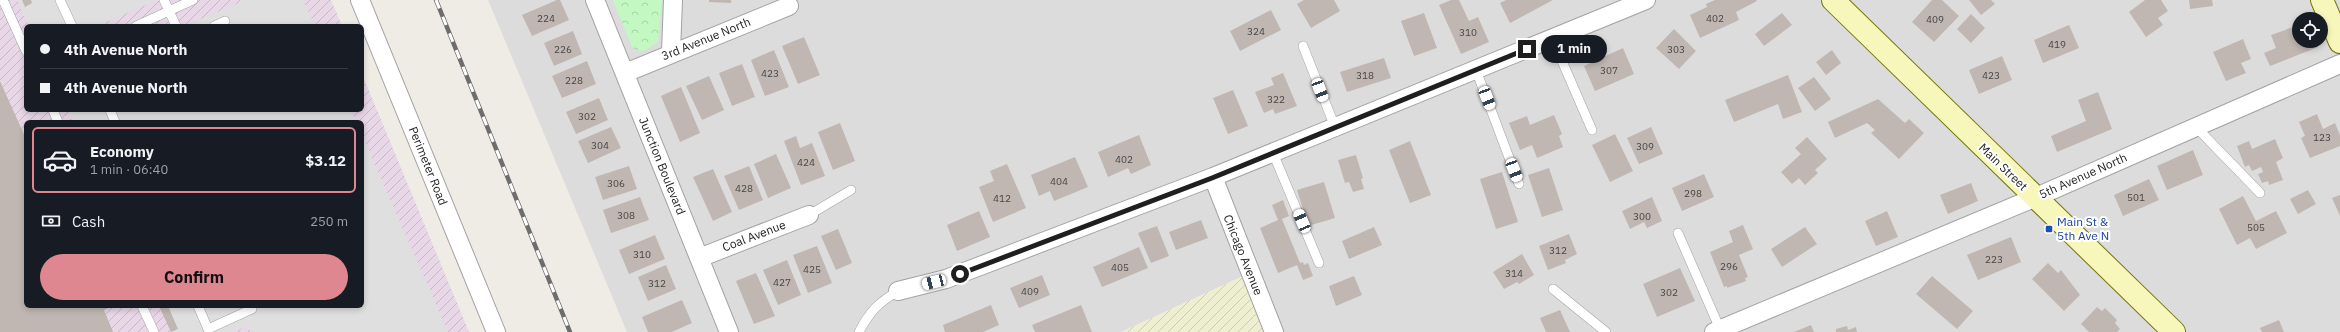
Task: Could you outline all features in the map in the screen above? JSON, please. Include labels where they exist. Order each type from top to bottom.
[{"type":"street","name":"Perimeter Road","points":[[360,0],[496,332]]},
{"type":"street","name":"Junction Boulevard","points":[[595,0],[729,332]]},
{"type":"street","points":[[671,52],[673,0]]},
{"type":"street","points":[[898,291],[946,279],[1212,178],[1646,0]]},
{"type":"street","name":"Main Street","points":[[1833,0],[2034,198],[2174,332]]},
{"type":"street","points":[[2322,0],[2340,42]]},
{"type":"street","name":"3rd Avenue North","points":[[625,73],[671,52],[789,6]]},
{"type":"street","name":"5th Avenue North","points":[[1717,331],[1742,326],[2340,64]]},
{"type":"street","name":"Chicago Avenue","points":[[1212,178],[1274,332]]},
{"type":"street","name":"Coal Avenue","points":[[699,258],[809,215]]},
{"type":"lane","points":[[3,0],[24,47]]},
{"type":"lane","points":[[60,0],[71,24]]},
{"type":"lane","points":[[164,0],[175,24]]},
{"type":"lane","points":[[140,24],[193,0]]},
{"type":"lane","points":[[218,24],[225,21]]},
{"type":"lane","points":[[1552,38],[1592,130]]},
{"type":"lane","points":[[1303,46],[1335,127]]},
{"type":"lane","points":[[1476,70],[1520,184]]},
{"type":"lane","points":[[2196,127],[2260,193]]},
{"type":"lane","points":[[1273,153],[1320,263]]},
{"type":"lane","points":[[809,215],[851,190]]},
{"type":"lane","points":[[1678,233],[1717,331]]},
{"type":"lane","points":[[1553,289],[1606,332]]},
{"type":"lane","points":[[859,332],[866,318],[877,304],[898,291]]},
{"type":"lane","points":[[143,308],[154,332]]},
{"type":"lane","points":[[199,308],[208,329],[252,309]]},
{"type":"shaded area","points":[[0,0],[331,0],[341,24],[24,24],[24,112],[364,112],[364,79],[469,332],[0,332]]},
{"type":"shaded area","points":[[17,0],[157,0],[102,24],[27,24]]},
{"type":"shaded area","points":[[246,0],[303,0],[314,24],[189,24]]},
{"type":"shaded area","points":[[488,0],[2340,0],[2340,332],[1267,332],[1243,276],[1121,332],[627,332]]},
{"type":"shaded area","points":[[68,112],[352,112],[355,120],[72,120]]},
{"type":"shaded area","points":[[364,140],[448,332],[251,332],[248,326],[234,332],[171,332],[160,308],[364,308]]},
{"type":"green space","points":[[613,0],[662,0],[658,42],[644,51],[636,50],[632,47]]},
{"type":"green space","points":[[1243,276],[1267,332],[1121,332]]},
{"type":"building","points":[[22,0],[31,0],[32,3],[25,7]]},
{"type":"building","points":[[560,0],[569,20],[532,36],[522,15]]},
{"type":"building","points":[[709,0],[731,0],[731,3],[709,2]]},
{"type":"building","points":[[1304,0],[1334,0],[1340,11],[1311,28],[1297,4]]},
{"type":"building","points":[[1451,0],[1459,0],[1469,21],[1478,17],[1489,42],[1461,54],[1439,5]]},
{"type":"building","points":[[1506,0],[1553,0],[1510,23],[1500,3]]},
{"type":"building","points":[[1715,0],[1757,1],[1736,12],[1739,20],[1700,38],[1690,15],[1707,7],[1706,4]]},
{"type":"building","points":[[1932,0],[1942,0],[1959,16],[1934,42],[1912,22]]},
{"type":"building","points":[[1969,0],[1991,0],[1995,4],[1981,15]]},
{"type":"building","points":[[2145,0],[2161,0],[2168,11],[2158,18],[2163,25],[2146,37],[2129,12]]},
{"type":"building","points":[[2189,0],[2212,0],[2213,6],[2190,9]]},
{"type":"building","points":[[1271,10],[1281,30],[1240,51],[1230,31]]},
{"type":"building","points":[[1424,13],[1437,48],[1414,56],[1401,21]]},
{"type":"building","points":[[1782,13],[1792,25],[1764,46],[1755,34]]},
{"type":"building","points":[[1971,14],[1985,28],[1971,43],[1957,29]]},
{"type":"building","points":[[2069,25],[2079,48],[2043,63],[2034,40]]},
{"type":"building","points":[[2292,27],[2292,48],[2315,48],[2270,66],[2264,53],[2276,48],[2271,35]]},
{"type":"building","points":[[1674,29],[1696,51],[1679,69],[1656,48]]},
{"type":"building","points":[[573,31],[582,54],[554,66],[544,43]]},
{"type":"building","points":[[804,37],[820,75],[798,84],[782,46]]},
{"type":"building","points":[[2243,39],[2251,59],[2241,63],[2246,73],[2226,81],[2213,52]]},
{"type":"building","points":[[1623,48],[1634,74],[1595,91],[1584,66]]},
{"type":"building","points":[[774,50],[789,87],[765,96],[751,60]]},
{"type":"building","points":[[1832,50],[1841,63],[1826,75],[1816,62]]},
{"type":"building","points":[[2002,56],[2012,80],[1979,94],[1969,70]]},
{"type":"building","points":[[1384,58],[1391,78],[1347,92],[1340,72]]},
{"type":"building","points":[[587,61],[596,84],[562,98],[552,76]]},
{"type":"building","points":[[742,64],[755,97],[732,106],[719,73]]},
{"type":"building","points":[[1283,73],[1297,106],[1275,114],[1273,109],[1264,113],[1255,92],[1274,85],[1271,78]]},
{"type":"building","points":[[1788,75],[1802,112],[1783,119],[1778,104],[1734,122],[1725,100]]},
{"type":"building","points":[[709,76],[724,110],[702,120],[686,86]]},
{"type":"building","points":[[1814,77],[1831,99],[1815,111],[1798,88]]},
{"type":"building","points":[[0,81],[24,135],[24,308],[108,308],[104,310],[113,332],[0,332]]},
{"type":"building","points":[[681,87],[700,133],[680,142],[661,96]]},
{"type":"building","points":[[1233,90],[1248,126],[1228,134],[1213,98]]},
{"type":"building","points":[[2098,92],[2112,129],[2057,152],[2051,136],[2086,121],[2078,100]]},
{"type":"building","points":[[599,98],[608,120],[576,134],[566,112]]},
{"type":"building","points":[[1878,99],[1905,123],[1909,119],[1924,133],[1899,159],[1871,133],[1875,130],[1867,123],[1835,138],[1828,122]]},
{"type":"building","points":[[2317,114],[2323,129],[2335,123],[2340,135],[2340,146],[2310,158],[2301,138],[2305,136],[2299,122]]},
{"type":"building","points":[[1554,115],[1562,134],[1559,136],[1563,147],[1537,158],[1532,145],[1520,150],[1509,123],[1527,116],[1530,125]]},
{"type":"building","points":[[840,123],[855,161],[833,170],[818,132]]},
{"type":"building","points":[[611,127],[621,148],[588,163],[578,141]]},
{"type":"building","points":[[1651,127],[1663,154],[1639,164],[1627,138]]},
{"type":"building","points":[[1615,134],[1633,171],[1610,182],[1592,145]]},
{"type":"building","points":[[1139,135],[1151,165],[1131,174],[1128,168],[1108,177],[1098,152]]},
{"type":"building","points":[[796,136],[800,148],[812,143],[825,176],[801,185],[784,141]]},
{"type":"building","points":[[1807,137],[1827,159],[1815,170],[1818,173],[1805,185],[1799,178],[1792,184],[1781,172],[1801,154],[1795,148]]},
{"type":"building","points":[[2275,139],[2283,158],[2276,162],[2283,180],[2269,185],[2268,181],[2262,183],[2258,174],[2263,172],[2261,167],[2252,171],[2249,165],[2245,167],[2237,146],[2249,141],[2252,149]]},
{"type":"building","points":[[1410,141],[1431,195],[1410,203],[1389,150]]},
{"type":"building","points":[[2193,150],[2203,175],[2167,190],[2157,166]]},
{"type":"building","points":[[776,154],[791,188],[768,198],[754,164]]},
{"type":"building","points":[[1356,155],[1363,178],[1361,179],[1364,189],[1353,192],[1349,182],[1345,183],[1338,160]]},
{"type":"building","points":[[1075,157],[1088,187],[1054,201],[1050,191],[1039,196],[1031,175]]},
{"type":"building","points":[[1007,164],[1026,208],[993,222],[979,187],[994,181],[990,171]]},
{"type":"building","points":[[629,166],[637,189],[603,200],[595,177]]},
{"type":"building","points":[[749,166],[763,200],[739,210],[724,176]]},
{"type":"building","points":[[1549,168],[1563,210],[1542,217],[1528,175]]},
{"type":"building","points":[[713,169],[732,212],[713,221],[693,177]]},
{"type":"building","points":[[1502,172],[1518,222],[1496,229],[1480,179]]},
{"type":"building","points":[[1704,174],[1714,197],[1682,211],[1672,188]]},
{"type":"building","points":[[2149,179],[2159,200],[2123,216],[2114,195]]},
{"type":"building","points":[[1324,182],[1335,218],[1308,226],[1297,190]]},
{"type":"building","points":[[1971,183],[1978,201],[1948,214],[1940,195]]},
{"type":"building","points":[[2308,190],[2316,204],[2298,214],[2290,199]]},
{"type":"building","points":[[2340,195],[2340,216],[2332,198]]},
{"type":"building","points":[[2243,196],[2256,221],[2276,211],[2287,233],[2256,249],[2250,238],[2237,245],[2219,209]]},
{"type":"building","points":[[640,197],[649,220],[611,233],[603,210]]},
{"type":"building","points":[[1652,197],[1662,221],[1647,228],[1644,222],[1630,229],[1622,211]]},
{"type":"building","points":[[1283,200],[1289,216],[1282,219],[1300,263],[1303,262],[1304,265],[1308,263],[1313,276],[1303,280],[1297,265],[1278,273],[1260,228],[1278,220],[1272,205]]},
{"type":"building","points":[[979,211],[990,237],[957,251],[947,225]]},
{"type":"building","points":[[1887,211],[1898,237],[1876,246],[1865,221]]},
{"type":"building","points":[[1201,220],[1208,238],[1176,250],[1169,232]]},
{"type":"building","points":[[1743,225],[1753,249],[1739,255],[1748,277],[1745,278],[1746,281],[1727,288],[1727,286],[1724,287],[1710,252],[1733,242],[1729,231]]},
{"type":"building","points":[[1157,226],[1169,256],[1151,263],[1138,233]]},
{"type":"building","points":[[1374,227],[1382,245],[1349,259],[1342,241]]},
{"type":"building","points":[[1805,227],[1817,244],[1782,267],[1771,249]]},
{"type":"building","points":[[838,229],[852,263],[836,270],[821,236]]},
{"type":"building","points":[[1569,234],[1577,254],[1565,260],[1566,263],[1548,270],[1539,246]]},
{"type":"building","points":[[655,235],[665,259],[629,274],[619,250]]},
{"type":"building","points":[[2011,237],[2021,262],[1978,280],[1967,255]]},
{"type":"building","points":[[817,246],[832,283],[808,293],[793,255]]},
{"type":"building","points":[[1139,247],[1148,268],[1102,287],[1093,267]]},
{"type":"building","points":[[1522,254],[1534,275],[1519,284],[1517,282],[1504,289],[1493,272]]},
{"type":"building","points":[[787,260],[801,295],[778,305],[763,270]]},
{"type":"building","points":[[2048,263],[2058,273],[2061,270],[2080,295],[2064,311],[2032,279]]},
{"type":"building","points":[[666,265],[676,289],[648,301],[638,277]]},
{"type":"building","points":[[1680,268],[1695,301],[1657,317],[1643,284]]},
{"type":"building","points":[[756,273],[775,316],[754,324],[736,281]]},
{"type":"building","points":[[1042,275],[1050,295],[1019,308],[1010,288]]},
{"type":"building","points":[[1354,276],[1362,295],[1336,306],[1329,286]]},
{"type":"building","points":[[1932,276],[1973,311],[1957,329],[1916,294]]},
{"type":"building","points":[[682,300],[692,323],[672,332],[648,332],[642,317]]},
{"type":"building","points":[[991,305],[999,325],[983,332],[945,332],[943,325]]},
{"type":"building","points":[[1081,305],[1092,332],[1035,332],[1032,325]]},
{"type":"building","points":[[2097,307],[2102,311],[2105,308],[2117,320],[2115,323],[2120,329],[2117,332],[2089,332],[2081,324]]},
{"type":"building","points":[[160,308],[169,308],[178,329],[171,332]]},
{"type":"building","points":[[1560,310],[1570,332],[1546,332],[1540,318]]},
{"type":"building","points":[[2279,320],[2284,332],[2262,332],[2260,328]]},
{"type":"building","points":[[1811,325],[1814,332],[1794,332]]},
{"type":"building","points":[[1847,326],[1848,330],[1856,327],[1857,332],[1836,332],[1836,329]]},
{"type":"railway","points":[[436,0],[570,332]]},
{"type":"place","name":"Main St & 5th Ave N","points":[[2049,229]]},
{"type":"route","points":[[960,274],[1212,178],[1527,49]]}]
